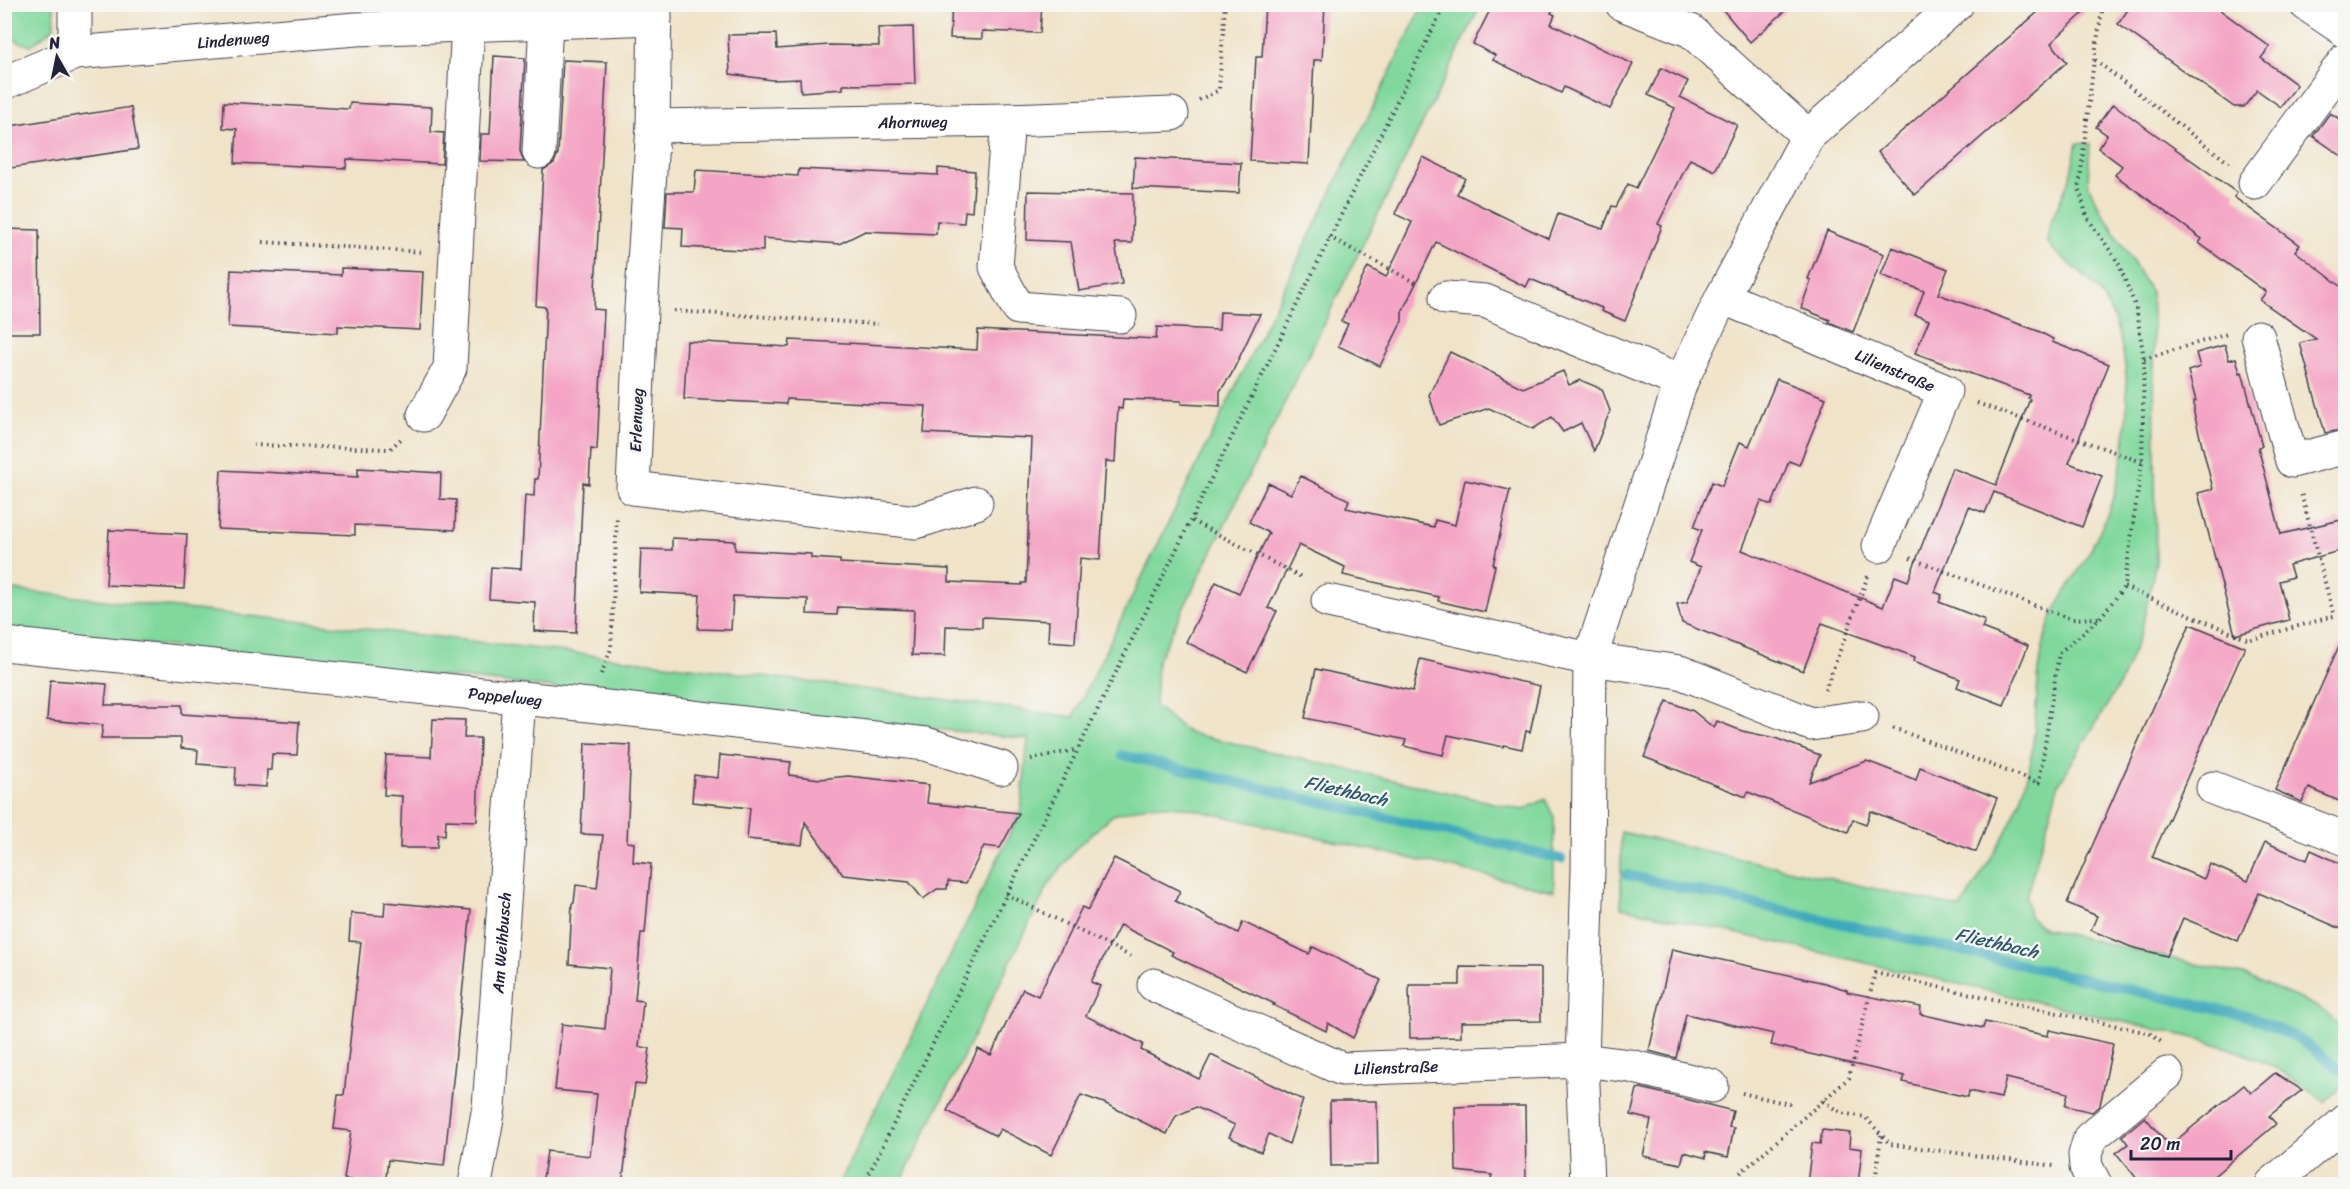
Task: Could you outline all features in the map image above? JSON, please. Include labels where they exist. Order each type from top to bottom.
[{"type":"street","points":[[75,4],[75,53]]},
{"type":"street","points":[[1622,4],[1692,31],[1808,136]]},
{"type":"street","points":[[1587,1185],[1582,1060],[1588,870],[1590,659],[1681,382],[1722,297],[1808,136],[1957,4]]},
{"type":"street","points":[[2306,4],[2346,31]]},
{"type":"street","name":"Lindenweg","points":[[4,82],[75,53],[412,15],[468,23],[546,22],[655,11]]},
{"type":"street","name":"Erlenweg","points":[[633,488],[641,309],[653,126],[655,11]]},
{"type":"street","points":[[539,152],[546,22]]},
{"type":"street","points":[[424,415],[450,368],[468,23]]},
{"type":"street","points":[[2254,183],[2346,58]]},
{"type":"street","name":"Ahornweg","points":[[653,126],[1008,120],[1172,114]]},
{"type":"street","points":[[1008,120],[996,267],[1018,308],[1120,315]]},
{"type":"street","name":"Lilienstraße","points":[[1722,297],[1945,391],[1880,546]]},
{"type":"street","points":[[1446,298],[1485,301],[1681,382]]},
{"type":"street","points":[[2258,337],[2292,461],[2346,447]]},
{"type":"street","points":[[633,488],[916,522],[976,503]]},
{"type":"street","points":[[1328,601],[1590,659],[1680,672],[1812,724],[1862,717]]},
{"type":"street","name":"Pappelweg","points":[[4,644],[589,705],[926,744],[1001,768]]},
{"type":"street","name":"Am Weihbusch","points":[[475,1185],[489,1107],[519,699]]},
{"type":"street","points":[[2213,788],[2345,838]]},
{"type":"street","name":"Lilienstraße","points":[[1154,985],[1342,1069],[1582,1060],[1630,1066],[1712,1086]]},
{"type":"street","points":[[2091,1176],[2085,1155],[2090,1138],[2167,1074]]},
{"type":"street","points":[[2272,1185],[2346,1121]]},
{"type":"path","points":[[1172,114],[1219,90],[1225,4]]},
{"type":"path","points":[[864,1185],[1444,4]]},
{"type":"path","points":[[1862,717],[2039,783],[2059,653],[2100,618],[2124,587],[2142,462],[2144,359],[2136,308],[2118,262],[2087,217],[2079,188],[2103,4]]},
{"type":"path","points":[[2094,60],[2254,183]]},
{"type":"path","points":[[1329,237],[1446,298]]},
{"type":"path","points":[[263,242],[456,254]]},
{"type":"path","points":[[641,309],[878,324]]},
{"type":"path","points":[[2144,359],[2245,329],[2258,337]]},
{"type":"path","points":[[1945,391],[2142,462]]},
{"type":"path","points":[[253,445],[390,449],[424,415]]},
{"type":"path","points":[[2124,587],[2249,640],[2334,616],[2292,461]]},
{"type":"path","points":[[589,705],[611,649],[617,513],[633,488]]},
{"type":"path","points":[[1192,521],[1309,581],[1328,601]]},
{"type":"path","points":[[1812,724],[1880,546],[2071,620],[2100,618]]},
{"type":"path","points":[[1001,768],[1077,749]]},
{"type":"path","points":[[1006,894],[1130,956],[1154,985]]},
{"type":"path","points":[[1737,1185],[1738,1174],[1850,1078],[1875,973],[2149,1034],[2170,1050],[2167,1074]]},
{"type":"path","points":[[1712,1086],[1789,1104],[1791,1107]]},
{"type":"path","points":[[1823,1101],[1841,1113],[1865,1117],[1890,1144],[2063,1167],[2091,1176]]},
{"type":"path","points":[[1875,1185],[1881,1134]]},
{"type":"green space","points":[[4,5],[54,5],[54,28],[30,46],[5,36]]},
{"type":"green space","points":[[1423,5],[1481,5],[1157,662],[1155,706],[1189,733],[1524,810],[1545,799],[1554,817],[1554,891],[1183,807],[1150,805],[1113,815],[1077,847],[1049,884],[900,1184],[839,1184],[1021,811],[1028,739],[5,629],[5,589],[673,665],[1073,717]]},
{"type":"green space","points":[[2077,143],[2090,144],[2088,183],[2095,200],[2151,292],[2154,350],[2156,562],[2141,633],[2120,684],[2059,783],[2026,897],[2029,916],[2045,929],[2247,976],[2316,1006],[2345,1027],[2345,1084],[2325,1102],[2278,1069],[2243,1053],[2203,1040],[1621,907],[1621,832],[1961,908],[1990,860],[2017,810],[2028,775],[2034,739],[2040,666],[2047,631],[2056,609],[2092,547],[2107,515],[2122,459],[2126,431],[2126,374],[2122,346],[2114,320],[2097,289],[2048,244],[2049,226],[2070,178]]},
{"type":"building","points":[[952,4],[1042,4],[1040,33],[982,31],[982,39],[950,38]]},
{"type":"building","points":[[1265,4],[1325,4],[1322,60],[1314,60],[1309,164],[1250,161],[1256,57],[1262,57]]},
{"type":"building","points":[[1493,4],[1555,4],[1551,13],[1555,15],[1551,24],[1633,64],[1610,109],[1564,87],[1561,93],[1493,60],[1495,55],[1473,44]]},
{"type":"building","points":[[1718,4],[1793,4],[1750,42]]},
{"type":"building","points":[[2047,4],[2093,4],[2051,43],[2067,62],[1915,195],[1878,152]]},
{"type":"building","points":[[2132,4],[2212,4],[2270,47],[2261,58],[2297,85],[2281,107],[2257,90],[2244,107],[2234,107],[2118,24]]},
{"type":"building","points":[[913,27],[915,84],[843,85],[843,89],[801,92],[800,79],[772,80],[730,74],[728,35],[776,34],[777,49],[829,45],[879,46],[878,28]]},
{"type":"building","points":[[494,56],[525,58],[520,151],[524,162],[480,161],[481,134],[490,134]]},
{"type":"building","points":[[563,60],[607,62],[594,309],[604,310],[597,450],[591,449],[589,484],[583,483],[576,633],[534,631],[535,602],[489,599],[491,567],[521,569],[525,495],[534,496],[535,479],[538,479],[546,307],[536,306],[543,170],[554,163],[558,153]]},
{"type":"building","points":[[1661,68],[1688,81],[1680,97],[1737,125],[1715,171],[1690,159],[1658,224],[1662,226],[1625,321],[1601,311],[1602,308],[1530,279],[1526,287],[1436,242],[1402,312],[1402,321],[1380,366],[1338,346],[1348,324],[1341,321],[1368,267],[1386,277],[1412,222],[1395,214],[1423,157],[1465,178],[1457,194],[1549,239],[1558,214],[1603,229],[1612,206],[1616,207],[1628,184],[1636,188],[1675,108],[1648,95]]},
{"type":"building","points":[[224,102],[349,109],[350,103],[432,107],[431,132],[444,133],[442,164],[347,159],[346,168],[235,163],[237,129],[223,128]]},
{"type":"building","points":[[2113,104],[2237,193],[2234,197],[2300,245],[2295,251],[2346,290],[2346,429],[2325,433],[2300,343],[2316,339],[2260,300],[2266,292],[2199,243],[2202,239],[2115,175],[2122,166],[2098,148],[2107,135],[2096,127]]},
{"type":"building","points":[[131,107],[138,149],[4,169],[4,127]]},
{"type":"building","points":[[2330,113],[2346,123],[2346,159],[2313,136]]},
{"type":"building","points":[[1135,157],[1241,163],[1239,193],[1133,188]]},
{"type":"building","points":[[938,168],[975,171],[972,212],[965,211],[964,223],[937,221],[936,234],[865,231],[839,244],[763,238],[763,251],[682,247],[683,228],[665,227],[667,192],[694,192],[696,170],[798,176],[799,169],[938,175]]},
{"type":"building","points":[[1028,191],[1133,193],[1132,243],[1115,243],[1122,284],[1079,291],[1071,242],[1027,240]]},
{"type":"building","points":[[4,229],[39,230],[40,333],[4,333]]},
{"type":"building","points":[[1827,231],[1884,254],[1853,332],[1801,308],[1811,280],[1808,279]]},
{"type":"building","points":[[1892,247],[1948,269],[1938,294],[2038,331],[2053,339],[2052,342],[2109,364],[2069,463],[2102,476],[2082,527],[1994,492],[1985,513],[1969,507],[1935,592],[1942,595],[1939,602],[1985,620],[1982,628],[2028,646],[2004,705],[1957,687],[1960,679],[1914,661],[1915,657],[1822,623],[1803,671],[1682,623],[1677,604],[1687,602],[1701,567],[1689,562],[1702,530],[1694,527],[1712,482],[1722,486],[1740,442],[1749,446],[1777,379],[1826,398],[1799,465],[1789,461],[1772,505],[1761,501],[1742,550],[1883,607],[1895,576],[1908,581],[1952,468],[1996,485],[2030,399],[2029,395],[1915,353],[1929,320],[1915,315],[1924,291],[1881,275]]},
{"type":"building","points":[[341,268],[423,272],[420,330],[338,326],[338,333],[228,327],[231,270],[341,275]]},
{"type":"building","points":[[1220,312],[1260,314],[1231,375],[1220,391],[1220,406],[1181,404],[1181,401],[1123,399],[1122,409],[1118,408],[1115,462],[1106,461],[1100,560],[1080,558],[1075,643],[1048,641],[1049,621],[985,617],[982,618],[982,627],[946,626],[945,656],[912,655],[914,610],[838,607],[837,615],[807,614],[808,599],[733,596],[731,630],[698,629],[700,595],[639,592],[641,549],[672,550],[672,538],[735,541],[735,550],[811,554],[811,558],[840,560],[840,563],[949,569],[949,582],[1022,585],[1026,583],[1032,438],[924,433],[926,406],[787,399],[786,404],[684,399],[687,341],[789,347],[790,340],[977,350],[978,330],[1156,339],[1157,327],[1219,330]]},
{"type":"building","points":[[2225,345],[2229,360],[2236,358],[2240,373],[2242,372],[2262,446],[2258,447],[2281,534],[2341,520],[2346,535],[2346,549],[2289,565],[2293,577],[2279,581],[2289,620],[2235,635],[2198,493],[2213,489],[2194,413],[2194,401],[2196,401],[2188,371],[2200,367],[2196,353]]},
{"type":"building","points":[[1450,352],[1523,388],[1563,371],[1569,385],[1580,380],[1602,389],[1610,411],[1594,451],[1581,423],[1563,432],[1552,417],[1533,429],[1489,408],[1439,425],[1429,395]]},
{"type":"building","points":[[358,468],[441,473],[440,499],[456,500],[455,530],[355,525],[355,535],[218,529],[221,470],[358,477]]},
{"type":"building","points":[[1301,476],[1349,500],[1346,508],[1434,527],[1435,520],[1455,525],[1465,480],[1510,490],[1485,612],[1438,601],[1439,597],[1343,575],[1345,567],[1299,545],[1268,608],[1277,611],[1247,672],[1186,642],[1216,582],[1239,593],[1269,533],[1249,522],[1268,483],[1291,494]]},
{"type":"building","points":[[109,530],[187,534],[184,589],[106,585]]},
{"type":"building","points":[[2190,624],[2245,647],[2152,857],[2204,879],[2210,864],[2248,881],[2265,842],[2307,860],[2311,850],[2346,866],[2346,931],[2259,893],[2238,941],[2183,918],[2167,956],[2131,947],[2091,930],[2097,916],[2067,903]]},
{"type":"building","points":[[2346,630],[2346,804],[2309,788],[2302,802],[2275,790]]},
{"type":"building","points":[[1420,659],[1540,686],[1530,732],[1526,731],[1522,749],[1448,735],[1443,755],[1404,746],[1406,740],[1305,718],[1316,669],[1413,691]]},
{"type":"building","points":[[50,680],[107,684],[105,705],[182,705],[182,714],[299,722],[297,755],[272,754],[271,770],[267,770],[266,787],[235,785],[236,767],[197,764],[198,750],[181,748],[181,738],[101,738],[103,725],[47,720]]},
{"type":"building","points":[[1667,701],[1693,711],[1714,728],[1717,721],[1742,731],[1775,738],[1820,755],[1809,782],[1867,761],[1916,780],[1920,767],[1997,798],[1976,852],[1871,811],[1866,824],[1853,819],[1848,832],[1748,792],[1746,797],[1644,757]]},
{"type":"building","points":[[433,719],[465,720],[464,738],[480,738],[477,821],[446,820],[445,835],[438,834],[437,848],[400,848],[402,796],[384,795],[386,755],[431,757]]},
{"type":"building","points":[[585,743],[631,745],[627,842],[634,843],[633,862],[651,864],[645,933],[641,933],[635,1000],[643,1001],[639,1047],[650,1048],[645,1085],[635,1084],[622,1185],[542,1185],[547,1151],[590,1156],[597,1094],[555,1090],[562,1024],[605,1029],[610,968],[569,964],[572,904],[576,885],[597,888],[603,835],[581,834]]},
{"type":"building","points":[[720,755],[791,762],[789,775],[820,779],[848,776],[929,785],[927,803],[1019,813],[1000,848],[984,846],[966,883],[948,881],[947,889],[937,889],[923,899],[909,882],[843,875],[805,822],[802,845],[747,839],[750,808],[692,802],[694,775],[718,778]]},
{"type":"building","points":[[1114,858],[1180,891],[1175,901],[1238,933],[1243,922],[1309,954],[1313,947],[1381,980],[1353,1038],[1328,1023],[1326,1031],[1171,955],[1173,952],[1120,925],[1091,982],[1100,986],[1086,1016],[1143,1044],[1141,1050],[1199,1079],[1211,1055],[1303,1100],[1289,1144],[1269,1134],[1261,1152],[1229,1137],[1235,1125],[1196,1107],[1176,1116],[1167,1134],[1104,1103],[1081,1095],[1051,1155],[1000,1129],[996,1136],[947,1111],[978,1049],[991,1055],[1023,989],[1038,996],[1082,907],[1088,910]]},
{"type":"building","points":[[385,902],[471,910],[444,1166],[388,1160],[385,1185],[379,1185],[344,1179],[351,1131],[334,1129],[338,1095],[344,1095],[361,942],[349,941],[351,913],[384,916]]},
{"type":"building","points":[[1672,949],[1825,983],[1847,990],[1847,992],[1921,1007],[1920,1014],[1983,1028],[1985,1022],[2048,1036],[2049,1030],[2113,1044],[2100,1105],[2092,1112],[2065,1106],[2068,1093],[2006,1078],[2001,1098],[1969,1091],[1968,1097],[1936,1090],[1903,1082],[1905,1076],[1771,1045],[1774,1034],[1686,1014],[1676,1058],[1649,1051]]},
{"type":"building","points":[[1460,967],[1541,968],[1541,1021],[1461,1022],[1461,1037],[1410,1038],[1409,985],[1460,985]]},
{"type":"building","points":[[2275,1073],[2302,1090],[2269,1116],[2276,1124],[2203,1185],[2142,1185],[2116,1153],[2128,1144],[2122,1136],[2145,1117],[2169,1146],[2244,1085],[2251,1093]]},
{"type":"building","points":[[1641,1088],[1733,1111],[1729,1127],[1734,1128],[1728,1157],[1705,1152],[1706,1158],[1684,1152],[1681,1164],[1643,1156],[1651,1120],[1631,1115],[1637,1089]]},
{"type":"building","points":[[1330,1101],[1377,1101],[1378,1165],[1331,1166]]},
{"type":"building","points":[[1525,1106],[1526,1185],[1490,1185],[1492,1175],[1456,1171],[1455,1107]]},
{"type":"building","points":[[1822,1130],[1850,1133],[1849,1147],[1862,1149],[1858,1185],[1807,1185],[1812,1143],[1820,1144]]},
{"type":"waterway","name":"Fliethbach","points":[[1122,755],[1561,859]]},
{"type":"waterway","name":"Fliethbach","points":[[1627,875],[2251,1017],[2298,1038],[2346,1074]]}]
